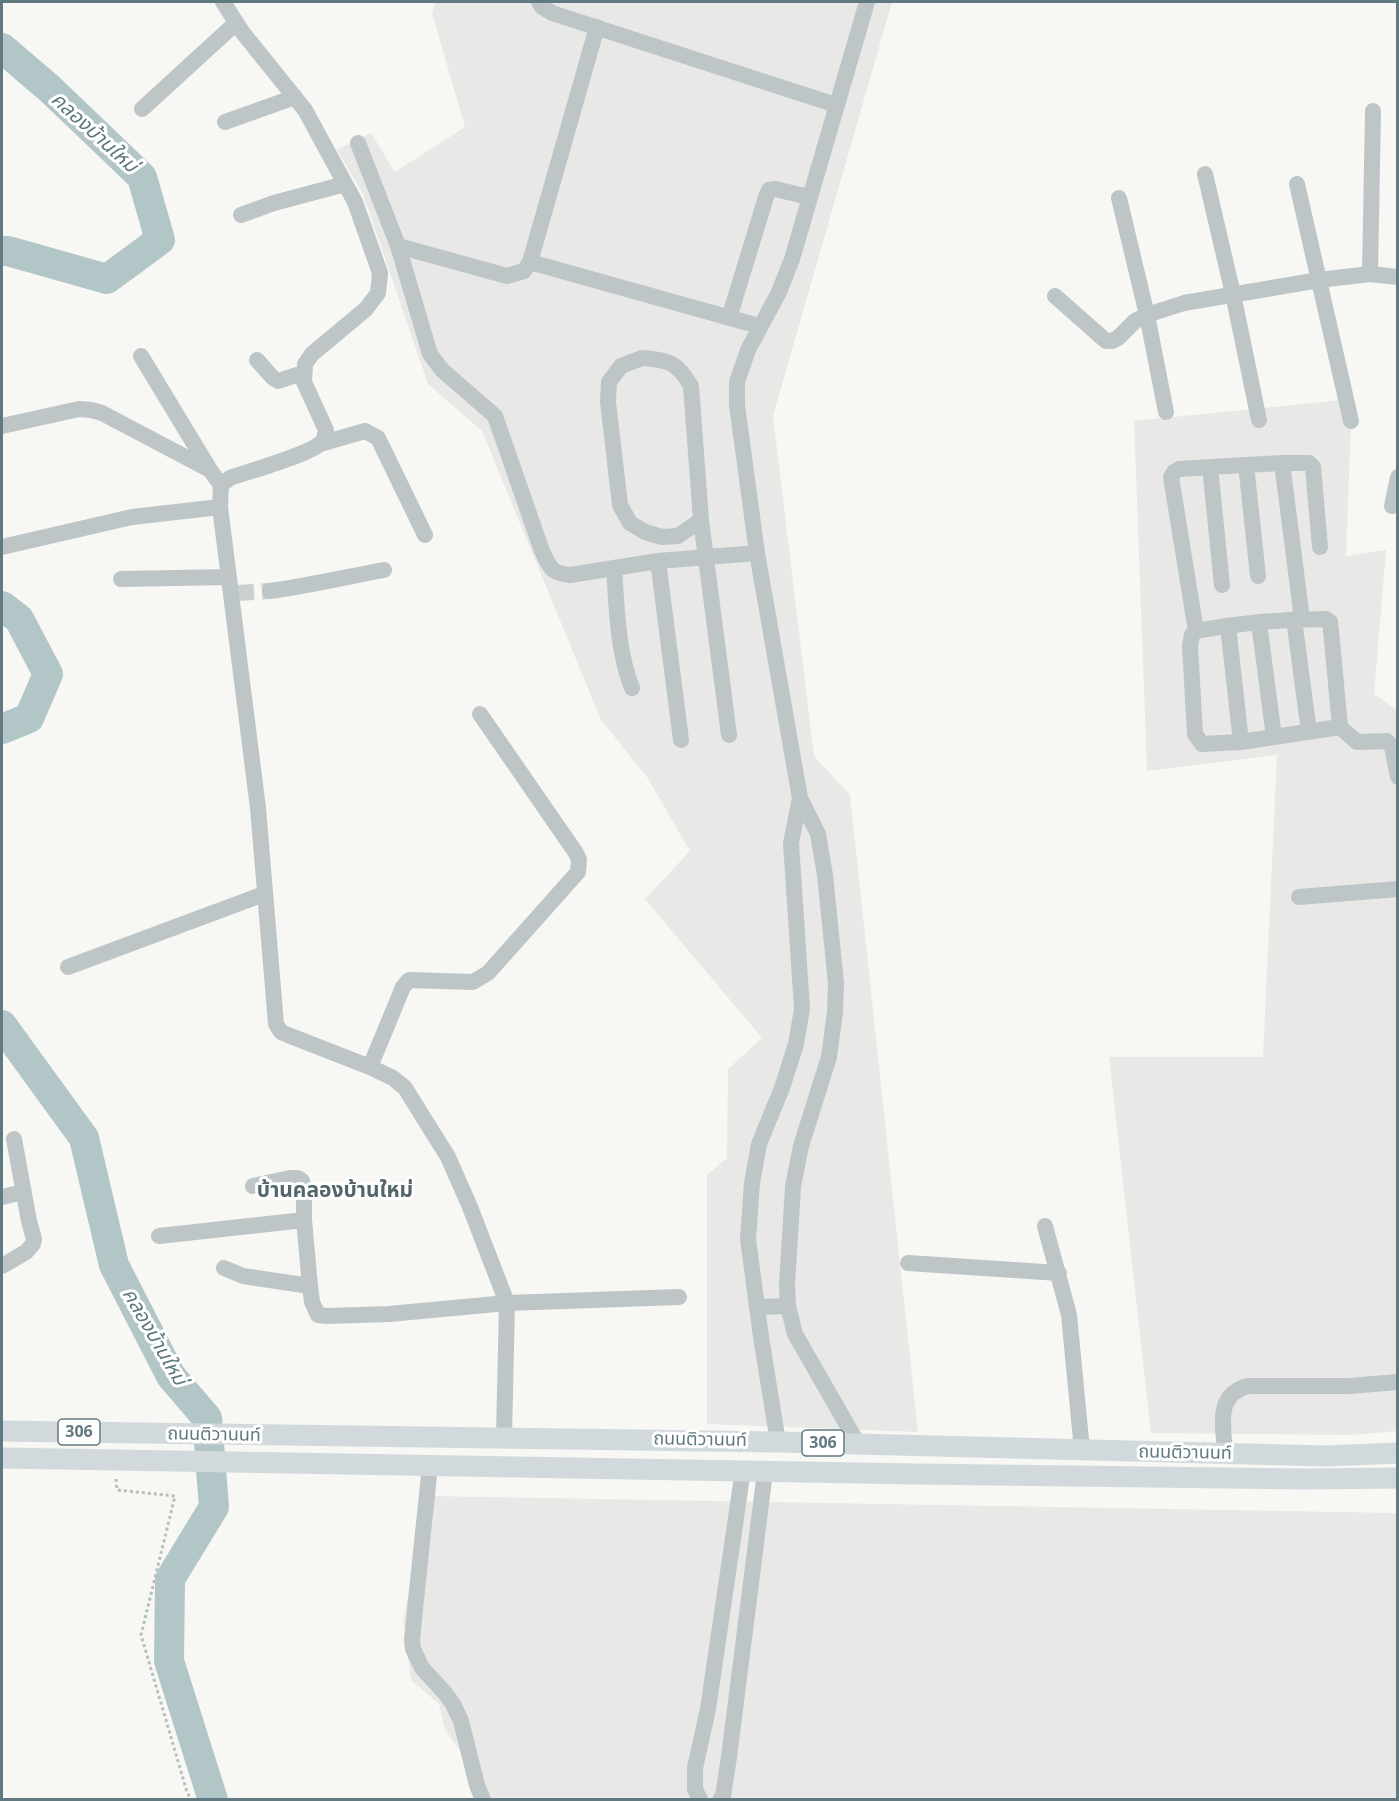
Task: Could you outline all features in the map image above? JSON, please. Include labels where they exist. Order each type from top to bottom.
[{"type":"main road","name":"ถนนติวานนท์","points":[[2,1431],[778,1442],[1326,1456],[1398,1453]]},
{"type":"main road","name":"ถนนติวานนท์","points":[[2,1458],[765,1472],[1281,1479],[1398,1478]]},
{"type":"street","points":[[223,2],[236,23],[305,110],[355,202],[380,273],[378,293],[366,309],[312,354],[305,364],[304,382],[326,430],[325,437],[320,444]]},
{"type":"street","points":[[539,2],[542,7],[552,13],[836,105]]},
{"type":"street","points":[[858,1444],[795,1334],[789,1306],[787,1286],[793,1186],[801,1146],[829,1057],[836,983],[819,834],[800,798],[757,553],[737,405],[737,382],[748,350],[779,292],[792,259],[867,2]]},
{"type":"street","points":[[142,109],[236,23]]},
{"type":"street","points":[[398,246],[507,276],[524,271],[530,262],[597,27]]},
{"type":"street","points":[[225,122],[295,97]]},
{"type":"street","points":[[1370,274],[1373,111]]},
{"type":"street","points":[[358,143],[398,246],[430,354],[442,370],[495,416],[542,551],[550,567],[558,574],[570,574],[658,561],[682,561],[757,553]]},
{"type":"street","points":[[1205,174],[1259,420]]},
{"type":"street","points":[[241,215],[274,203],[345,184]]},
{"type":"street","points":[[1297,184],[1351,421]]},
{"type":"street","points":[[729,318],[769,190],[775,189],[810,197]]},
{"type":"street","points":[[1119,198],[1147,315],[1166,412]]},
{"type":"street","points":[[530,262],[759,326]]},
{"type":"street","points":[[1055,296],[1106,341],[1112,341],[1135,321],[1184,303],[1319,280],[1370,274],[1398,277]]},
{"type":"street","points":[[141,356],[221,485],[220,507],[233,588],[258,808],[276,1024],[281,1032],[393,1078],[405,1088],[448,1157],[507,1302],[504,1437]]},
{"type":"street","points":[[701,520],[678,536],[662,537],[645,532],[630,523],[620,505],[608,402],[609,382],[621,366],[642,358],[663,359],[682,371],[691,386],[701,520],[729,735]]},
{"type":"street","points":[[257,360],[278,381],[303,373]]},
{"type":"street","points":[[2,426],[79,409],[91,410],[102,413],[210,470]]},
{"type":"street","points":[[221,485],[230,478],[300,454],[320,444],[365,430],[378,438],[425,535]]},
{"type":"street","points":[[1196,632],[1171,477],[1174,472],[1179,469],[1309,463],[1313,467],[1320,547]]},
{"type":"street","points":[[1281,464],[1309,732]]},
{"type":"street","points":[[1246,465],[1258,576]]},
{"type":"street","points":[[1210,467],[1222,585]]},
{"type":"street","points":[[1392,506],[1398,477]]},
{"type":"street","points":[[2,547],[132,517],[220,507]]},
{"type":"street","points":[[678,536],[682,561]]},
{"type":"street","points":[[658,561],[681,740]]},
{"type":"street","points":[[614,568],[618,630],[632,688]]},
{"type":"street","points":[[270,591],[384,570]]},
{"type":"street","points":[[121,579],[233,588]]},
{"type":"street","points":[[1340,727],[1241,742],[1202,744],[1195,734],[1190,646],[1192,634],[1228,626],[1298,619],[1326,619],[1330,622],[1340,727],[1357,742],[1387,741],[1392,747],[1398,777]]},
{"type":"street","points":[[1259,623],[1274,737]]},
{"type":"street","points":[[1228,626],[1241,742]]},
{"type":"street","points":[[370,1067],[406,982],[409,980],[473,982],[483,977],[578,872],[579,860],[576,853],[480,714]]},
{"type":"street","points":[[778,1442],[748,1239],[752,1183],[759,1144],[782,1088],[796,1044],[802,1009],[791,843],[800,798]]},
{"type":"street","points":[[1299,897],[1398,889]]},
{"type":"street","points":[[68,967],[264,894]]},
{"type":"street","points":[[2,1266],[26,1252],[34,1239],[14,1138]]},
{"type":"street","points":[[253,1186],[290,1178],[298,1178],[302,1181],[310,1286],[312,1302],[318,1315],[389,1314],[507,1302],[678,1296]]},
{"type":"street","points":[[2,1197],[23,1192]]},
{"type":"street","points":[[159,1236],[304,1220]]},
{"type":"street","points":[[1045,1226],[1069,1315],[1082,1450]]},
{"type":"street","points":[[908,1263],[1059,1273]]},
{"type":"street","points":[[224,1268],[243,1276],[310,1286]]},
{"type":"street","points":[[757,1307],[789,1306]]},
{"type":"street","points":[[1225,1454],[1224,1406],[1230,1396],[1242,1388],[1248,1386],[1349,1386],[1398,1382]]},
{"type":"street","points":[[430,1466],[412,1640],[413,1649],[422,1668],[445,1693],[457,1711],[483,1800]]},
{"type":"street","points":[[700,1800],[694,1789],[695,1767],[708,1709],[743,1470]]},
{"type":"street","points":[[720,1800],[723,1796],[729,1757],[765,1472]]},
{"type":"path","points":[[114,1459],[117,1490],[176,1496],[141,1635],[191,1800]]},
{"type":"shaded area","points":[[436,2],[892,2],[773,416],[814,756],[850,795],[918,1432],[707,1424],[707,1175],[727,1158],[728,1069],[762,1038],[645,899],[690,851],[647,777],[601,720],[482,431],[428,384],[363,194],[337,150],[371,133],[395,172],[465,127],[432,13]]},
{"type":"shaded area","points":[[1352,399],[1346,556],[1386,550],[1374,694],[1398,711],[1397,1431],[1351,1435],[1151,1433],[1109,1057],[1263,1057],[1277,755],[1147,771],[1134,421]]},
{"type":"shaded area","points":[[429,1496],[1397,1513],[1397,1799],[473,1799],[468,1762],[445,1730],[439,1704],[411,1680],[403,1620]]},
{"type":"waterway","name":"คลองบ้านใหม่","points":[[2,48],[50,89],[142,177],[160,240],[107,279],[2,251]]},
{"type":"waterway","name":"คลองบ้านใหม่","points":[[2,606],[19,619],[48,674],[29,718],[2,729]]},
{"type":"waterway","name":"คลองบ้านใหม่","points":[[2,1025],[84,1138],[114,1265],[171,1376],[207,1418],[214,1507],[170,1579],[169,1661],[213,1800]]},
{"type":"tunnel","points":[[238,593],[270,591]]},
{"type":"district","name":"บ้านคลองบ้านใหม่","points":[[335,1191]]}]
